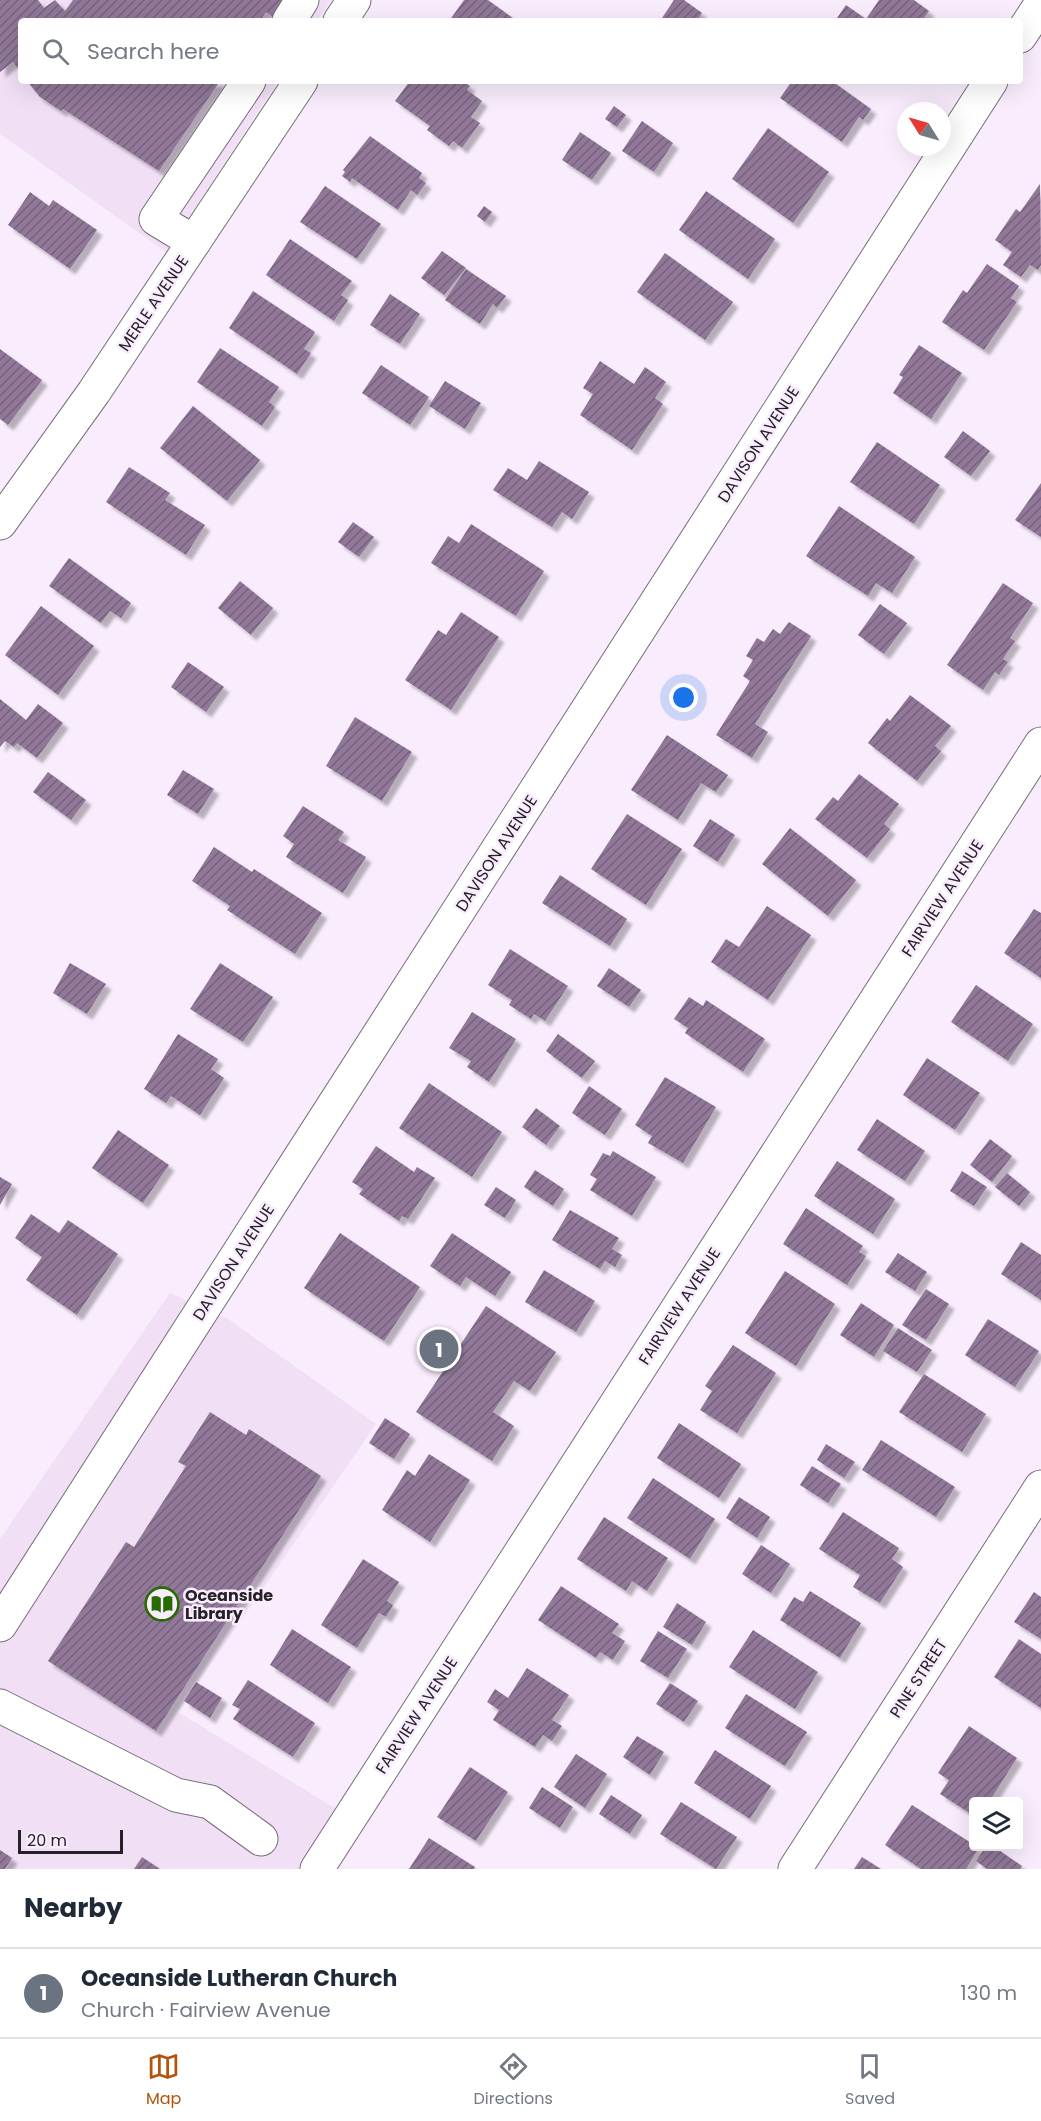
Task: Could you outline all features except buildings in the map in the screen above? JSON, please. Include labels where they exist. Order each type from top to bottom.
[{"type":"street","points":[[291,18],[302,0]]},
{"type":"street","points":[[342,18],[354,0]]},
{"type":"street","points":[[1023,31],[1041,4]]},
{"type":"street","points":[[194,242],[156,219],[247,84]]},
{"type":"street","name":"MERLE AVENUE","points":[[0,523],[94,392],[299,84]]},
{"type":"street","name":"DAVISON AVENUE","points":[[0,1624],[989,84]]},
{"type":"street","name":"FAIRVIEW AVENUE","points":[[317,1869],[1041,744]]},
{"type":"street","name":"PINE STREET","points":[[795,1869],[1041,1487]]},
{"type":"street","points":[[0,1706],[176,1795],[210,1802],[261,1839]]},
{"type":"shaded area","points":[[0,0],[331,0],[319,18],[18,18],[18,84],[276,84],[166,252],[0,134]]},
{"type":"shaded area","points":[[170,1293],[228,1319],[376,1424],[178,1712],[346,1815],[311,1869],[0,1869],[0,1539]]},
{"type":"place","name":"Oceanside Lutheran Church","points":[[439,1349]]},
{"type":"place","name":"Oceanside Library","points":[[162,1604]]}]
